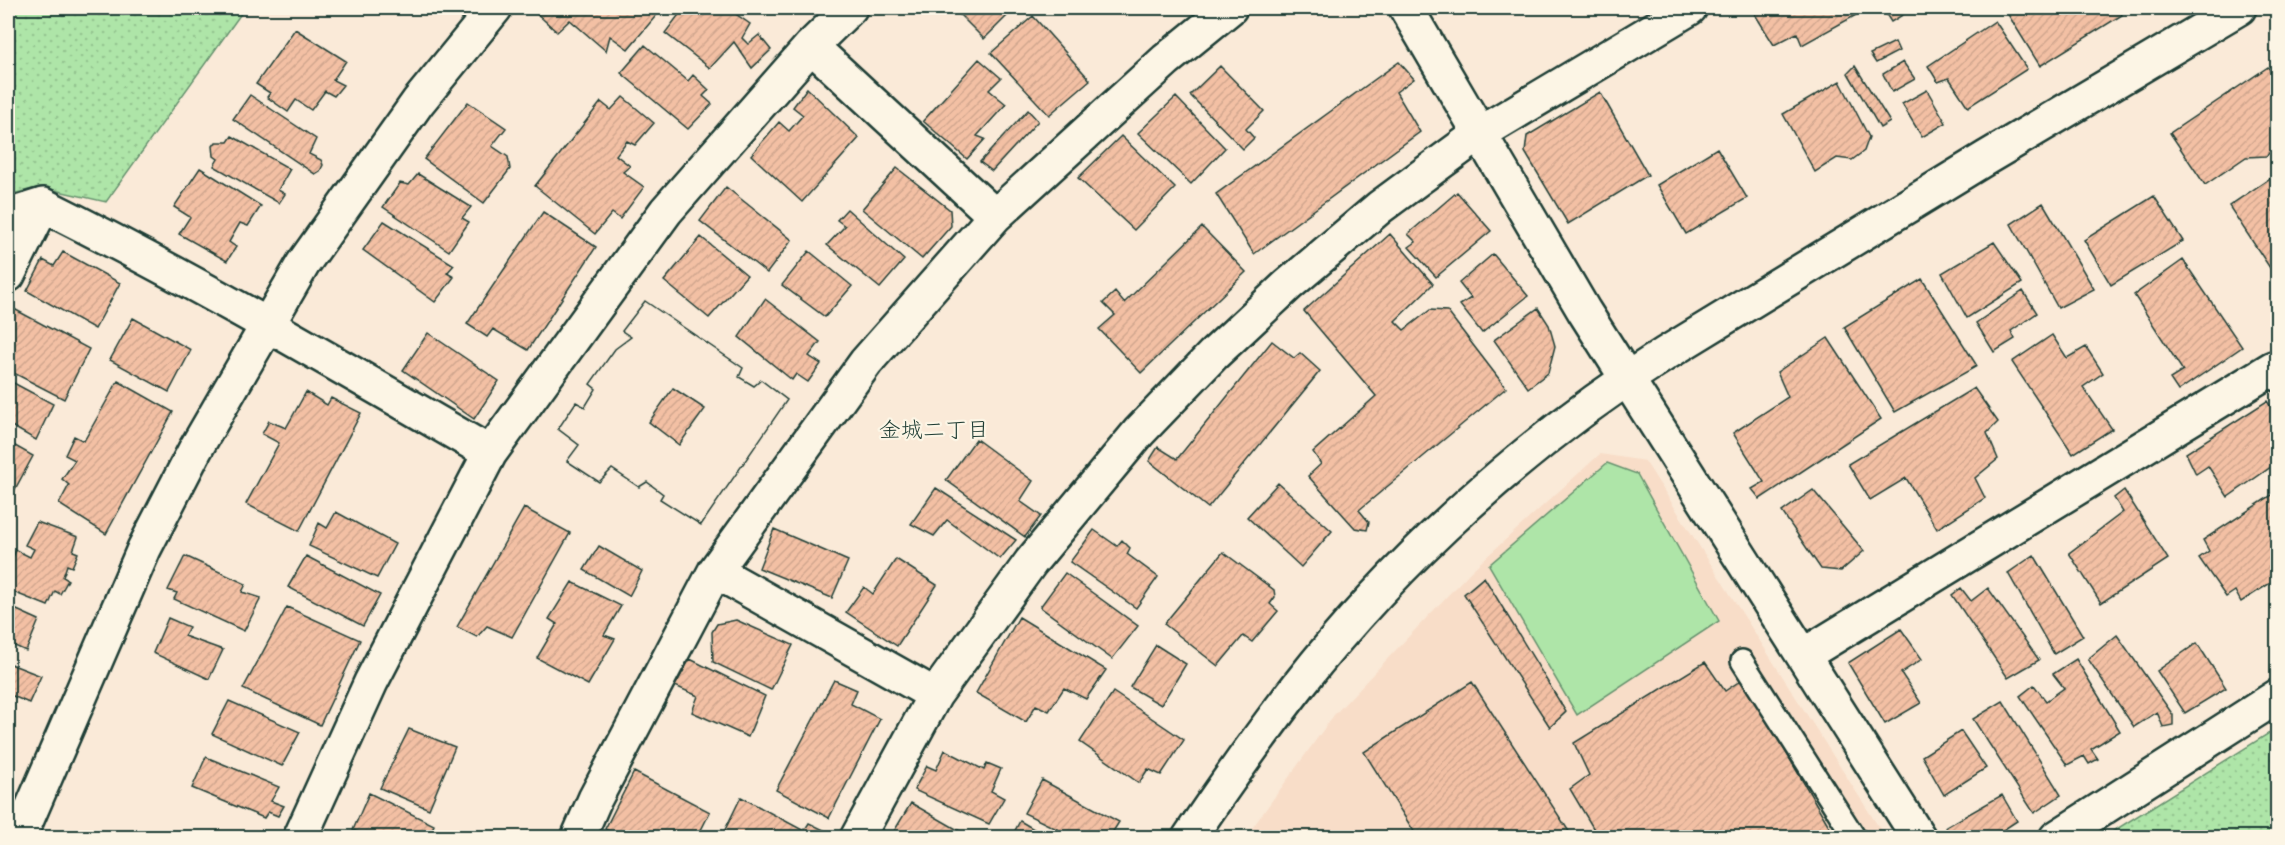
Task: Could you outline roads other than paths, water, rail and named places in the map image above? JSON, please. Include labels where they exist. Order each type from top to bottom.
[{"type":"street","points":[[19,837],[144,549],[195,450],[267,324],[303,264],[418,102],[495,8]]},
{"type":"street","points":[[300,837],[371,682],[490,453],[666,211],[811,46],[850,8]]},
{"type":"street","points":[[578,837],[595,799],[715,571],[866,362],[994,216],[1166,60],[1230,8]]},
{"type":"street","points":[[1406,8],[1479,134],[1627,378],[1919,837]]},
{"type":"street","points":[[857,837],[935,695],[1031,562],[1139,432],[1213,355],[1288,285],[1380,207],[1479,134],[1689,8]]},
{"type":"street","points":[[1189,837],[1238,765],[1299,684],[1366,606],[1433,538],[1501,476],[1565,423],[1627,378],[1986,158],[2239,8]]},
{"type":"street","points":[[811,46],[994,216]]},
{"type":"street","points":[[8,276],[43,205]]},
{"type":"street","points":[[8,216],[43,205],[114,240],[267,324],[490,453]]},
{"type":"street","points":[[1804,655],[2273,368],[2277,375]]},
{"type":"street","points":[[715,571],[935,695]]},
{"type":"street","points":[[2056,837],[2277,696]]},
{"type":"lane","points":[[1742,661],[1856,837]]},
{"type":"district","name":"金城二丁目","points":[[934,429]]}]
